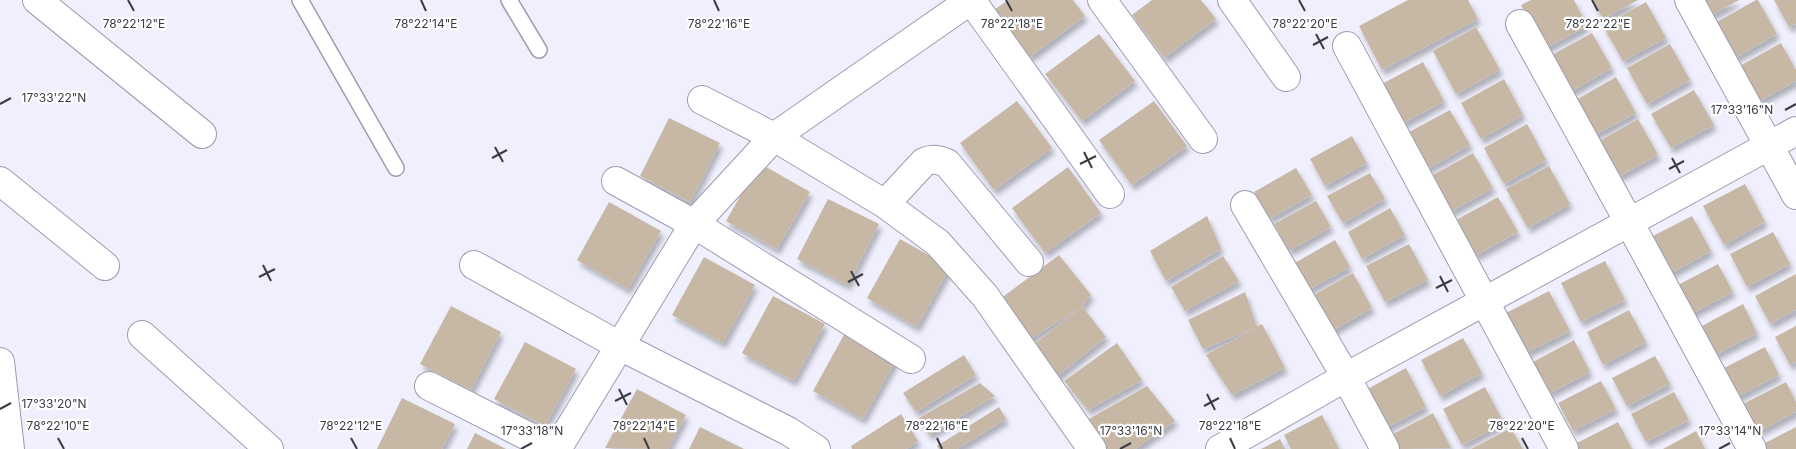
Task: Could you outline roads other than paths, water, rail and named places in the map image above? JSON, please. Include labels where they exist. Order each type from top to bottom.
[{"type":"street","points":[[37,0],[202,134]]},
{"type":"street","points":[[557,449],[694,224],[774,137],[971,0],[1110,194]]},
{"type":"street","points":[[1102,0],[1203,138]]},
{"type":"street","points":[[1232,0],[1286,77]]},
{"type":"street","points":[[1689,0],[1796,195]]},
{"type":"street","points":[[1520,24],[1630,222],[1752,449]]},
{"type":"street","points":[[1347,46],[1564,449]]},
{"type":"street","points":[[702,100],[774,137],[885,204],[938,243],[985,296],[1092,449]]},
{"type":"street","points":[[1220,449],[1346,377],[1796,131]]},
{"type":"street","points":[[885,204],[924,162],[937,160],[948,163],[1029,262]]},
{"type":"street","points":[[0,181],[105,266]]},
{"type":"street","points":[[616,181],[694,224],[911,359]]},
{"type":"street","points":[[1246,205],[1346,377],[1385,449]]},
{"type":"street","points":[[474,265],[784,440],[816,449]]},
{"type":"street","points":[[142,335],[269,449]]},
{"type":"street","points":[[0,362],[10,449]]},
{"type":"street","points":[[429,386],[553,449]]},
{"type":"lane","points":[[300,0],[396,168]]},
{"type":"lane","points":[[509,0],[539,50]]}]
